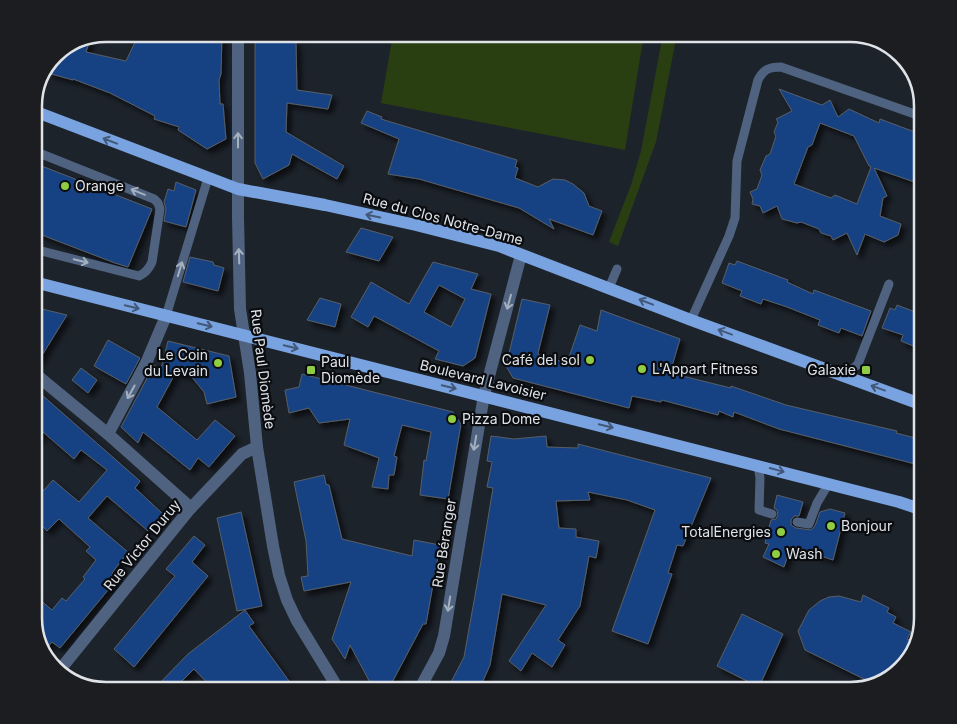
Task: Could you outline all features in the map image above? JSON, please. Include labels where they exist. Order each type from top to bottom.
[{"type":"main road","name":"Rue du Clos Notre-Dame","points":[[43,115],[238,189],[325,205],[500,246],[691,320],[914,402]]},
{"type":"main road","name":"Boulevard Lavoisier","points":[[43,284],[758,465],[914,507]]},
{"type":"street","name":"Rue Paul Diomède","points":[[238,42],[240,309],[257,447],[273,546],[287,600],[334,682]]},
{"type":"street","name":"Rue Béranger","points":[[423,682],[439,653],[444,636],[484,395],[522,255]]},
{"type":"street","points":[[108,434],[147,361],[166,316]]},
{"type":"street","points":[[43,380],[108,434],[191,508]]},
{"type":"street","name":"Rue Victor Duruy","points":[[63,664],[191,508],[242,454],[257,447]]},
{"type":"lane","points":[[691,320],[729,236],[735,218],[738,161],[758,80],[763,71],[771,67],[781,67],[914,114]]},
{"type":"lane","points":[[43,155],[154,199],[160,209],[152,262],[149,269],[139,276],[43,251]]},
{"type":"lane","points":[[166,316],[208,178]]},
{"type":"lane","points":[[610,288],[617,269]]},
{"type":"lane","points":[[845,376],[858,364],[889,284]]},
{"type":"lane","points":[[758,465],[760,478],[759,510],[772,514]]},
{"type":"lane","points":[[797,522],[809,524],[817,503],[828,483]]},
{"type":"green space","points":[[392,42],[643,42],[625,150],[381,103]]},
{"type":"green space","points":[[661,42],[675,42],[656,142],[618,246],[609,242],[631,185],[641,151]]},
{"type":"building","points":[[135,42],[222,42],[221,74],[219,80],[220,104],[223,104],[226,139],[207,149],[178,130],[179,127],[154,119],[155,116],[110,93],[73,79],[51,74],[61,61],[71,53],[88,45],[86,52],[126,61]]},
{"type":"building","points":[[255,42],[296,42],[297,90],[332,95],[328,109],[287,103],[286,132],[344,166],[337,179],[292,154],[289,165],[263,179],[255,163]]},
{"type":"building","points":[[779,89],[822,105],[830,100],[838,117],[849,109],[879,123],[880,119],[914,132],[914,182],[874,168],[887,196],[883,198],[880,216],[901,224],[898,235],[884,242],[865,234],[857,255],[847,233],[833,240],[831,236],[821,233],[819,229],[801,222],[797,223],[782,219],[777,206],[763,213],[760,206],[752,204],[753,199],[750,192],[757,189],[762,175],[760,170],[766,156],[770,154],[776,136],[774,132],[778,122],[776,119],[792,111]],"holes":[[[820,123],[854,136],[871,167],[857,204],[835,195],[831,198],[794,184],[808,147],[812,145]]]},
{"type":"building","points":[[367,111],[382,117],[381,119],[517,160],[515,167],[518,168],[515,178],[538,187],[553,179],[565,180],[573,184],[584,193],[589,206],[602,211],[593,235],[549,219],[554,229],[519,208],[419,179],[388,174],[399,139],[361,123]]},
{"type":"building","points":[[43,167],[152,209],[128,267],[43,235]]},
{"type":"building","points":[[176,182],[196,190],[186,227],[164,221],[166,209],[164,202],[168,189],[174,191]]},
{"type":"building","points":[[361,228],[393,237],[379,261],[346,252]]},
{"type":"building","points":[[190,257],[213,262],[214,265],[224,268],[218,291],[183,282]]},
{"type":"building","points":[[737,261],[788,280],[787,282],[813,294],[814,290],[871,311],[862,336],[841,328],[839,333],[818,325],[820,320],[763,299],[761,304],[740,296],[742,291],[722,283],[729,263],[735,265]]},
{"type":"building","points":[[433,262],[478,274],[471,289],[491,294],[475,358],[463,366],[435,359],[439,351],[374,316],[368,327],[351,317],[371,282],[409,304]],"holes":[[[439,285],[465,299],[451,327],[424,312]]]},
{"type":"building","points":[[320,298],[341,304],[335,327],[307,320]]},
{"type":"building","points":[[522,299],[550,305],[538,353],[539,355],[567,363],[580,325],[597,331],[601,310],[680,339],[670,373],[731,388],[731,386],[786,405],[897,431],[896,433],[914,438],[914,464],[779,429],[734,412],[733,417],[719,411],[718,415],[662,400],[661,402],[632,396],[629,408],[513,378],[506,366]]},
{"type":"building","points":[[897,305],[914,312],[914,346],[901,341],[903,335],[882,328],[890,308],[895,310]]},
{"type":"building","points":[[43,309],[67,315],[43,354]]},
{"type":"building","points":[[108,340],[140,358],[126,384],[94,366]]},
{"type":"building","points":[[168,341],[229,356],[236,397],[207,404],[204,392],[191,376],[176,372],[157,407],[197,440],[215,420],[235,436],[209,467],[198,458],[190,470],[143,432],[138,443],[121,427],[154,365],[161,369]]},
{"type":"building","points":[[81,368],[97,380],[88,393],[72,380]]},
{"type":"building","points":[[302,374],[453,412],[461,424],[448,499],[420,495],[424,460],[426,461],[431,432],[402,425],[394,456],[397,457],[394,475],[389,475],[388,489],[372,487],[379,458],[344,445],[350,419],[319,423],[309,408],[289,413],[285,390],[299,387]]},
{"type":"building","points":[[43,396],[140,481],[135,488],[163,514],[148,531],[107,496],[88,518],[128,552],[112,573],[118,578],[60,648],[52,642],[49,646],[43,622],[43,602],[52,610],[62,598],[66,601],[85,579],[83,577],[96,560],[86,551],[90,547],[59,519],[47,531],[43,527],[43,491],[53,480],[79,502],[107,470],[81,450],[74,459],[43,432]]},
{"type":"building","points":[[491,436],[514,439],[546,436],[547,447],[578,448],[578,444],[711,478],[683,546],[677,545],[668,573],[672,574],[648,644],[612,631],[655,510],[627,500],[588,492],[590,500],[556,501],[559,528],[576,529],[576,537],[599,541],[596,558],[589,556],[580,606],[558,640],[565,645],[552,667],[532,653],[521,671],[509,661],[546,605],[502,594],[490,665],[483,682],[451,682],[464,657],[493,488],[487,487],[492,462],[487,461]]},
{"type":"building","points":[[324,475],[326,484],[329,485],[342,539],[412,556],[414,540],[440,545],[426,624],[423,624],[392,682],[370,682],[350,645],[345,659],[332,639],[351,582],[304,591],[301,577],[308,576],[306,541],[294,482]]},
{"type":"building","points":[[777,495],[803,502],[799,516],[794,516],[791,520],[791,525],[796,528],[811,530],[815,526],[820,512],[830,509],[845,513],[833,560],[791,546],[784,567],[763,557],[769,544],[765,543],[771,520],[776,519],[778,515],[777,510],[774,508]]},
{"type":"building","points":[[241,512],[262,606],[237,611],[217,518]]},
{"type":"building","points":[[194,536],[205,545],[192,562],[208,576],[134,667],[114,649],[175,576],[166,569]]},
{"type":"building","points":[[863,595],[889,608],[887,612],[896,617],[893,623],[911,632],[907,639],[910,640],[906,650],[893,666],[879,675],[865,680],[805,650],[798,631],[809,610],[820,601],[829,597],[839,596],[861,602]]},
{"type":"building","points":[[245,610],[254,623],[249,626],[289,681],[206,682],[194,669],[181,682],[161,682],[188,654]]},
{"type":"building","points":[[742,614],[783,634],[761,682],[749,682],[717,666]]},
{"type":"place","name":"Orange","points":[[65,186]]},
{"type":"place","name":"Café del sol","points":[[590,360]]},
{"type":"place","name":"Le Coin du Levain","points":[[218,363]]},
{"type":"place","name":"L'Appart Fitness","points":[[642,369]]},
{"type":"place","name":"Paul Diomède","points":[[311,370]]},
{"type":"place","name":"Galaxie","points":[[866,370]]},
{"type":"place","name":"Pizza Dome","points":[[452,419]]},
{"type":"place","name":"Bonjour","points":[[831,526]]},
{"type":"place","name":"TotalEnergies","points":[[781,532]]},
{"type":"place","name":"Wash","points":[[776,554]]}]
